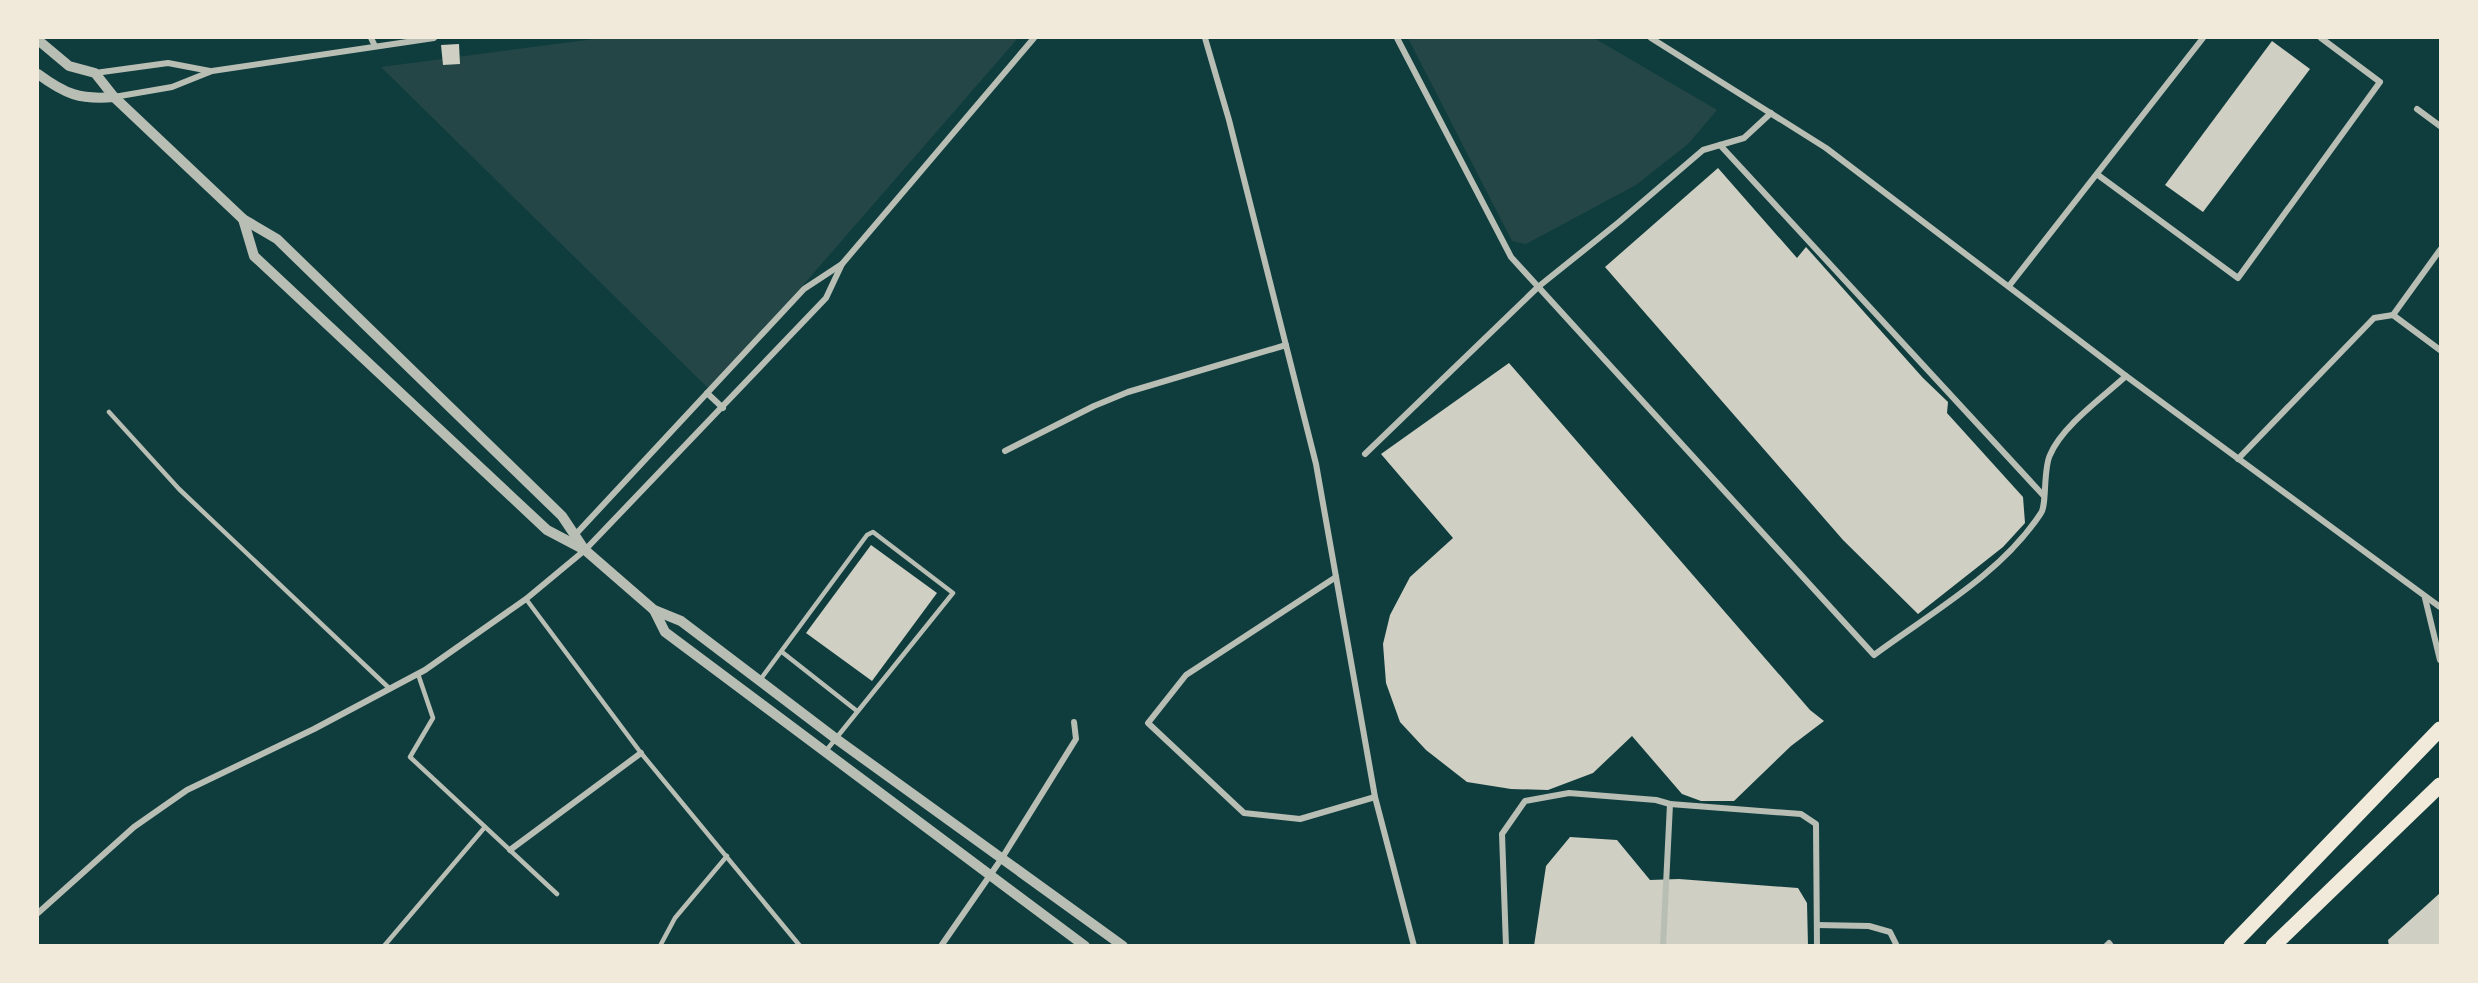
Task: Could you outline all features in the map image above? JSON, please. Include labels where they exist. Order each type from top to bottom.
[{"type":"main road","points":[[2231,945],[2440,729]]},
{"type":"main road","points":[[2273,945],[2440,785]]},
{"type":"street","points":[[371,38],[375,46]]},
{"type":"street","points":[[38,74],[63,92],[92,99],[114,97],[172,87],[212,71],[434,38]]},
{"type":"street","points":[[38,913],[134,827],[187,790],[418,674],[526,599],[585,550],[826,298],[843,264],[1034,38]]},
{"type":"street","points":[[1205,38],[1229,120],[1316,464],[1375,797],[1414,945]]},
{"type":"street","points":[[1397,38],[1511,257],[1874,655],[1999,563],[2043,511],[2043,495],[2050,454],[2065,432],[2126,376]]},
{"type":"street","points":[[1651,38],[1826,148],[2126,376],[2440,607]]},
{"type":"street","points":[[2009,286],[2203,38]]},
{"type":"street","points":[[2098,175],[2238,278],[2380,82],[2321,38]]},
{"type":"street","points":[[38,40],[69,66],[95,73],[168,63],[212,71]]},
{"type":"street","points":[[95,73],[114,97],[243,219],[277,239],[562,516],[585,550]]},
{"type":"street","points":[[2417,109],[2440,126]]},
{"type":"street","points":[[1365,454],[1538,287],[1629,215],[1703,150],[1744,138],[1771,113]]},
{"type":"street","points":[[1720,145],[2043,495]]},
{"type":"street","points":[[243,219],[254,256],[547,530],[585,550],[654,610],[681,621],[835,738],[1123,945]]},
{"type":"street","points":[[2238,459],[2374,318],[2393,315],[2440,250]]},
{"type":"street","points":[[575,535],[804,289],[843,264]]},
{"type":"street","points":[[2393,315],[2440,350]]},
{"type":"street","points":[[1005,451],[1094,406],[1128,392],[1286,345]]},
{"type":"street","points":[[707,393],[723,408]]},
{"type":"street","points":[[1336,577],[1186,675],[1148,723],[1244,813],[1300,819],[1375,797]]},
{"type":"street","points":[[2425,598],[2440,660]]},
{"type":"street","points":[[654,610],[665,632],[1085,945]]},
{"type":"street","points":[[941,945],[991,875],[1076,739],[1074,722]]},
{"type":"street","points":[[2425,745],[2440,723]]},
{"type":"street","points":[[510,850],[641,753]]},
{"type":"street","points":[[1506,945],[1502,834],[1525,801],[1569,793],[1656,800],[1670,804],[1801,814],[1816,824],[1817,945]]},
{"type":"street","points":[[1663,945],[1670,804]]},
{"type":"street","points":[[1817,925],[1869,926],[1890,932],[1897,945]]},
{"type":"street","points":[[2106,945],[2109,943],[2111,945]]},
{"type":"lane","points":[[109,412],[179,489],[390,689]]},
{"type":"lane","points":[[760,680],[867,535],[873,532],[953,592],[825,752]]},
{"type":"lane","points":[[526,599],[641,753],[801,945]]},
{"type":"lane","points":[[782,652],[857,711]]},
{"type":"lane","points":[[418,674],[433,718],[410,757],[557,894]]},
{"type":"lane","points":[[384,945],[485,826]]},
{"type":"lane","points":[[660,945],[675,918],[727,856]]},
{"type":"shaded area","points":[[602,38],[1018,38],[711,391],[381,67]]},
{"type":"shaded area","points":[[1408,38],[1594,38],[1717,110],[1688,144],[1636,185],[1526,244],[1512,241]]},
{"type":"building","points":[[2272,41],[2310,69],[2203,212],[2165,185]]},
{"type":"building","points":[[459,44],[460,64],[443,65],[441,45]]},
{"type":"building","points":[[1718,168],[1797,258],[1806,247],[1923,378],[1948,402],[1947,413],[2023,497],[2025,523],[2003,547],[1918,614],[1843,540],[1605,267]]},
{"type":"building","points":[[1509,363],[1810,710],[1824,721],[1791,746],[1734,801],[1701,801],[1682,794],[1632,736],[1593,773],[1548,790],[1511,789],[1467,782],[1426,750],[1400,722],[1386,683],[1383,644],[1390,615],[1410,577],[1453,538],[1381,454]]},
{"type":"building","points":[[871,545],[937,593],[872,681],[806,633]]},
{"type":"building","points":[[1570,837],[1617,840],[1650,880],[1679,879],[1798,888],[1807,903],[1808,946],[1534,946],[1546,866]]},
{"type":"building","points":[[2440,893],[2440,946],[2389,946],[2388,940]]}]
